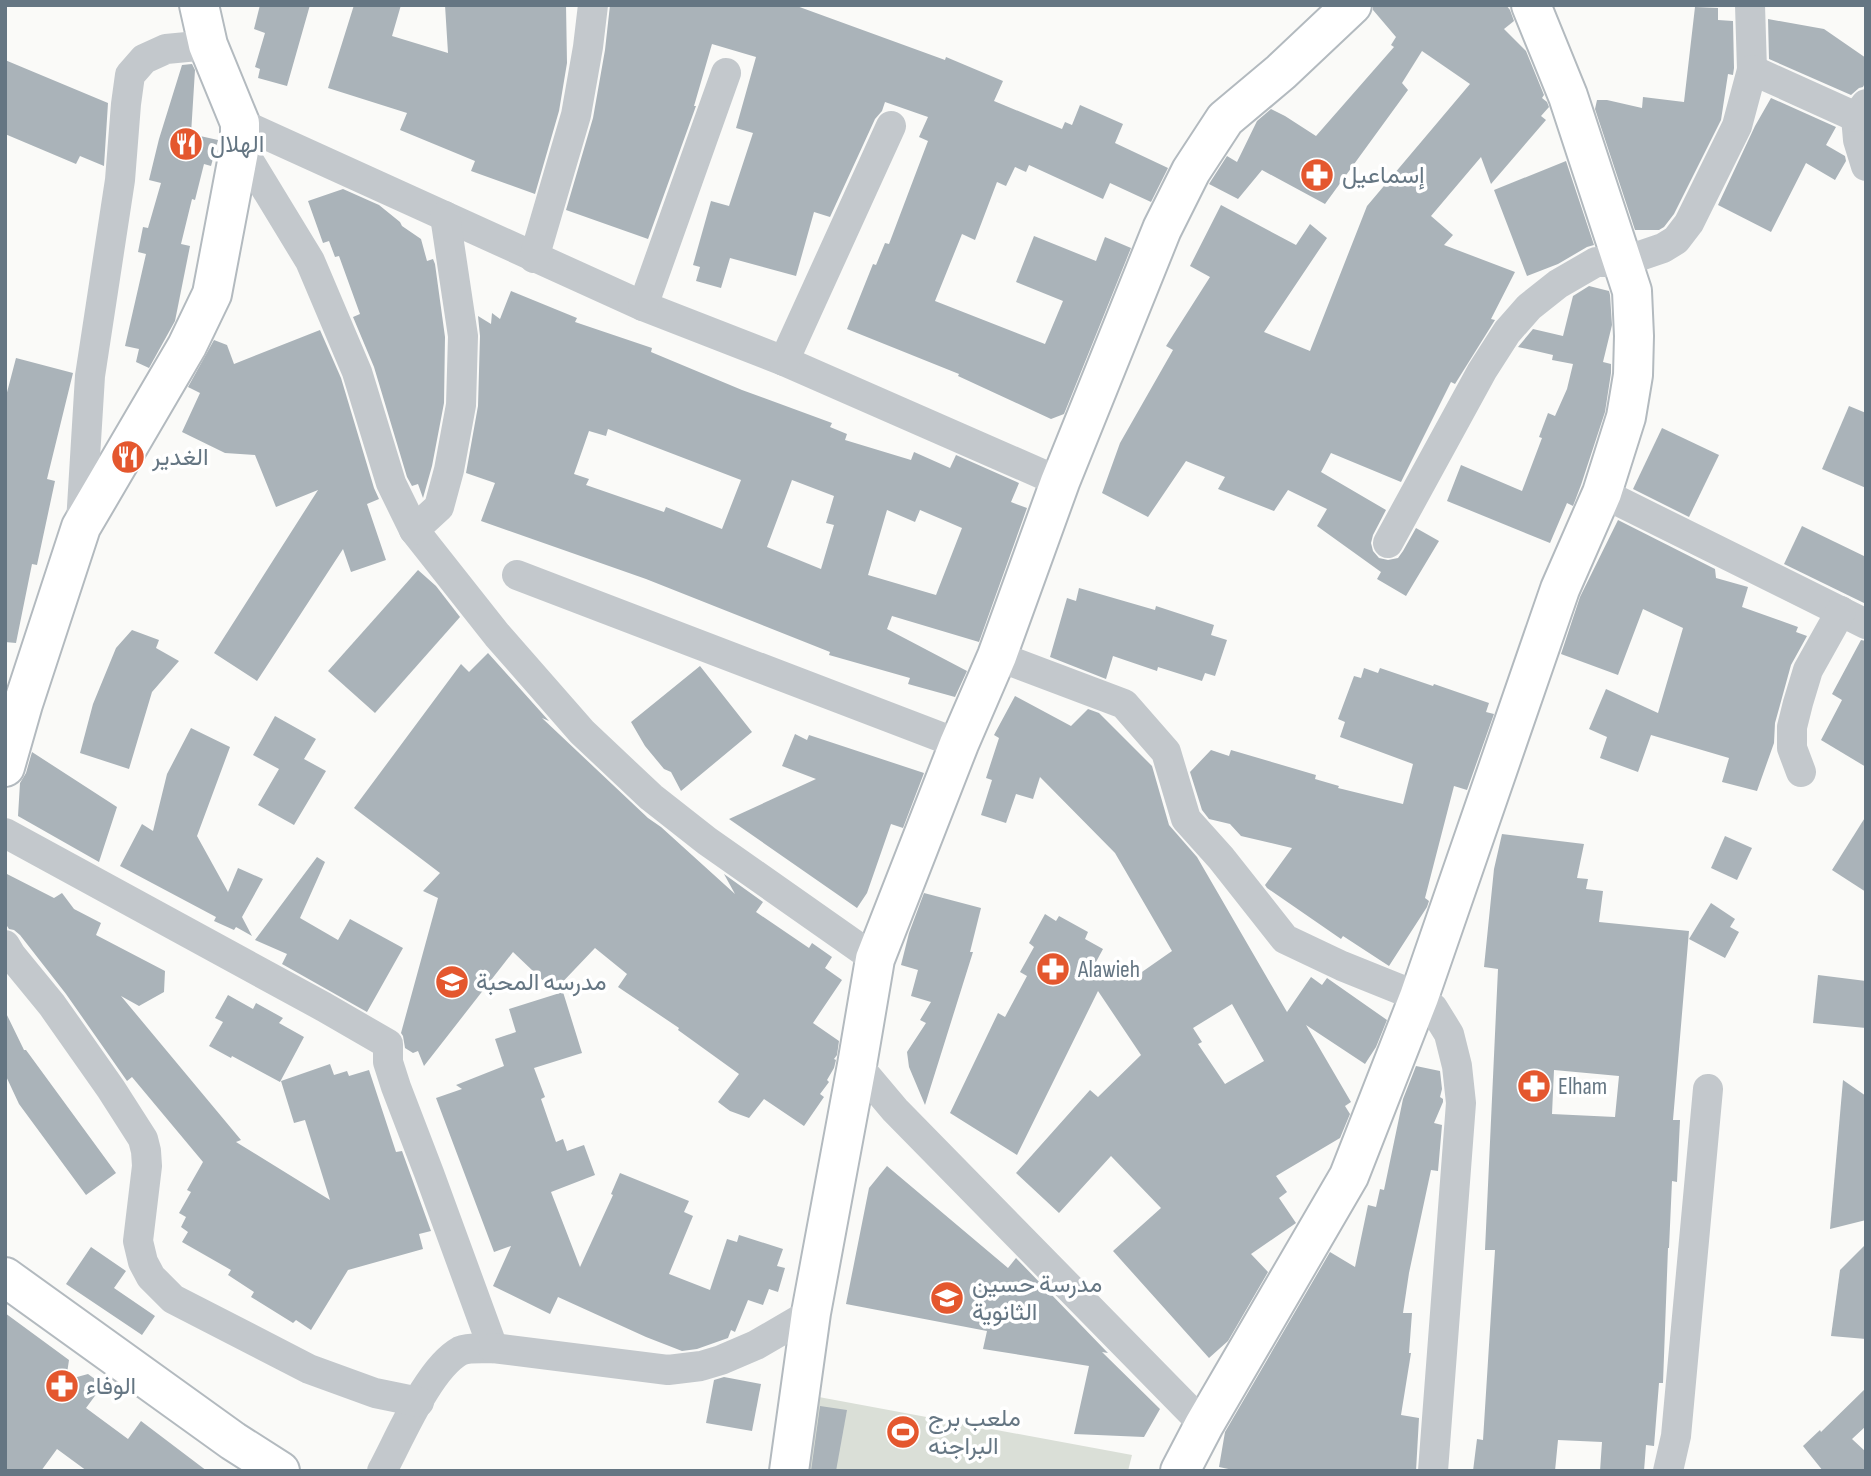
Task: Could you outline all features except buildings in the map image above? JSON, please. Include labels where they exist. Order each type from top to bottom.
[{"type":"street","points":[[199,5],[208,45],[240,134],[310,261],[357,372],[391,482],[414,530],[496,635],[565,713],[651,797],[706,841],[875,959]]},
{"type":"street","points":[[534,258],[576,116],[593,5]]},
{"type":"street","points":[[789,1471],[811,1313],[875,959],[959,744],[997,656],[1060,482],[1162,229],[1191,171],[1225,119],[1281,72],[1352,5]]},
{"type":"street","points":[[1180,1471],[1349,1176],[1419,996],[1560,589],[1602,493],[1626,417],[1633,375],[1632,291],[1568,96],[1531,5]]},
{"type":"street","points":[[1388,543],[1482,371],[1507,332],[1529,307],[1558,284],[1596,262],[1622,262],[1663,248],[1676,240],[1689,223],[1737,125],[1752,70],[1750,5]]},
{"type":"street","points":[[81,527],[90,376],[120,180],[130,75],[144,58],[166,49],[208,45]]},
{"type":"street","points":[[1752,70],[1861,110],[1858,141],[1866,166]]},
{"type":"street","points":[[643,306],[726,73]]},
{"type":"street","points":[[784,362],[891,126]]},
{"type":"street","points":[[240,134],[445,216],[643,306],[784,362],[1060,482]]},
{"type":"street","points":[[5,767],[14,699],[81,527],[187,346],[212,294],[240,134]]},
{"type":"street","points":[[414,530],[439,507],[461,405],[463,336],[445,216]]},
{"type":"street","points":[[1602,493],[1853,618],[1808,670],[1793,727],[1792,748],[1801,772]]},
{"type":"street","points":[[517,575],[959,744]]},
{"type":"street","points":[[997,656],[1125,704],[1166,752],[1186,818],[1285,939],[1342,966],[1419,996],[1433,1008],[1449,1034],[1457,1066],[1461,1104],[1433,1471]]},
{"type":"street","points":[[5,833],[388,1044],[388,1062],[396,1087],[493,1348]]},
{"type":"street","points":[[5,946],[52,1006],[143,1139],[147,1166],[138,1241],[143,1262],[151,1277],[173,1299],[309,1369],[375,1393],[419,1402]]},
{"type":"street","points":[[857,1065],[895,1110],[1204,1425]]},
{"type":"street","points":[[1668,1471],[1676,1436],[1708,1089]]},
{"type":"street","points":[[5,1277],[237,1456],[280,1471]]},
{"type":"street","points":[[382,1471],[433,1379],[446,1362],[463,1350],[493,1348],[668,1370],[701,1366],[720,1360],[756,1345],[811,1313]]},
{"type":"shaded area","name":"ملعب برج البراجنه","points":[[808,1395],[1132,1455],[1128,1471],[795,1471]]},
{"type":"place","name":"الهلال","points":[[186,144]]},
{"type":"place","name":"إسماعيل","points":[[1317,175]]},
{"type":"place","name":"الغدير","points":[[128,457]]},
{"type":"place","name":"Alawieh","points":[[1053,969]]},
{"type":"place","name":"مدرسه المحبة","points":[[452,982]]},
{"type":"place","name":"Elham","points":[[1534,1086]]},
{"type":"place","name":"مدرسة حسين الثانوية","points":[[947,1298]]},
{"type":"place","name":"الوفاء","points":[[62,1386]]},
{"type":"place","name":"ملعب برج البراجنه","points":[[903,1432]]}]
